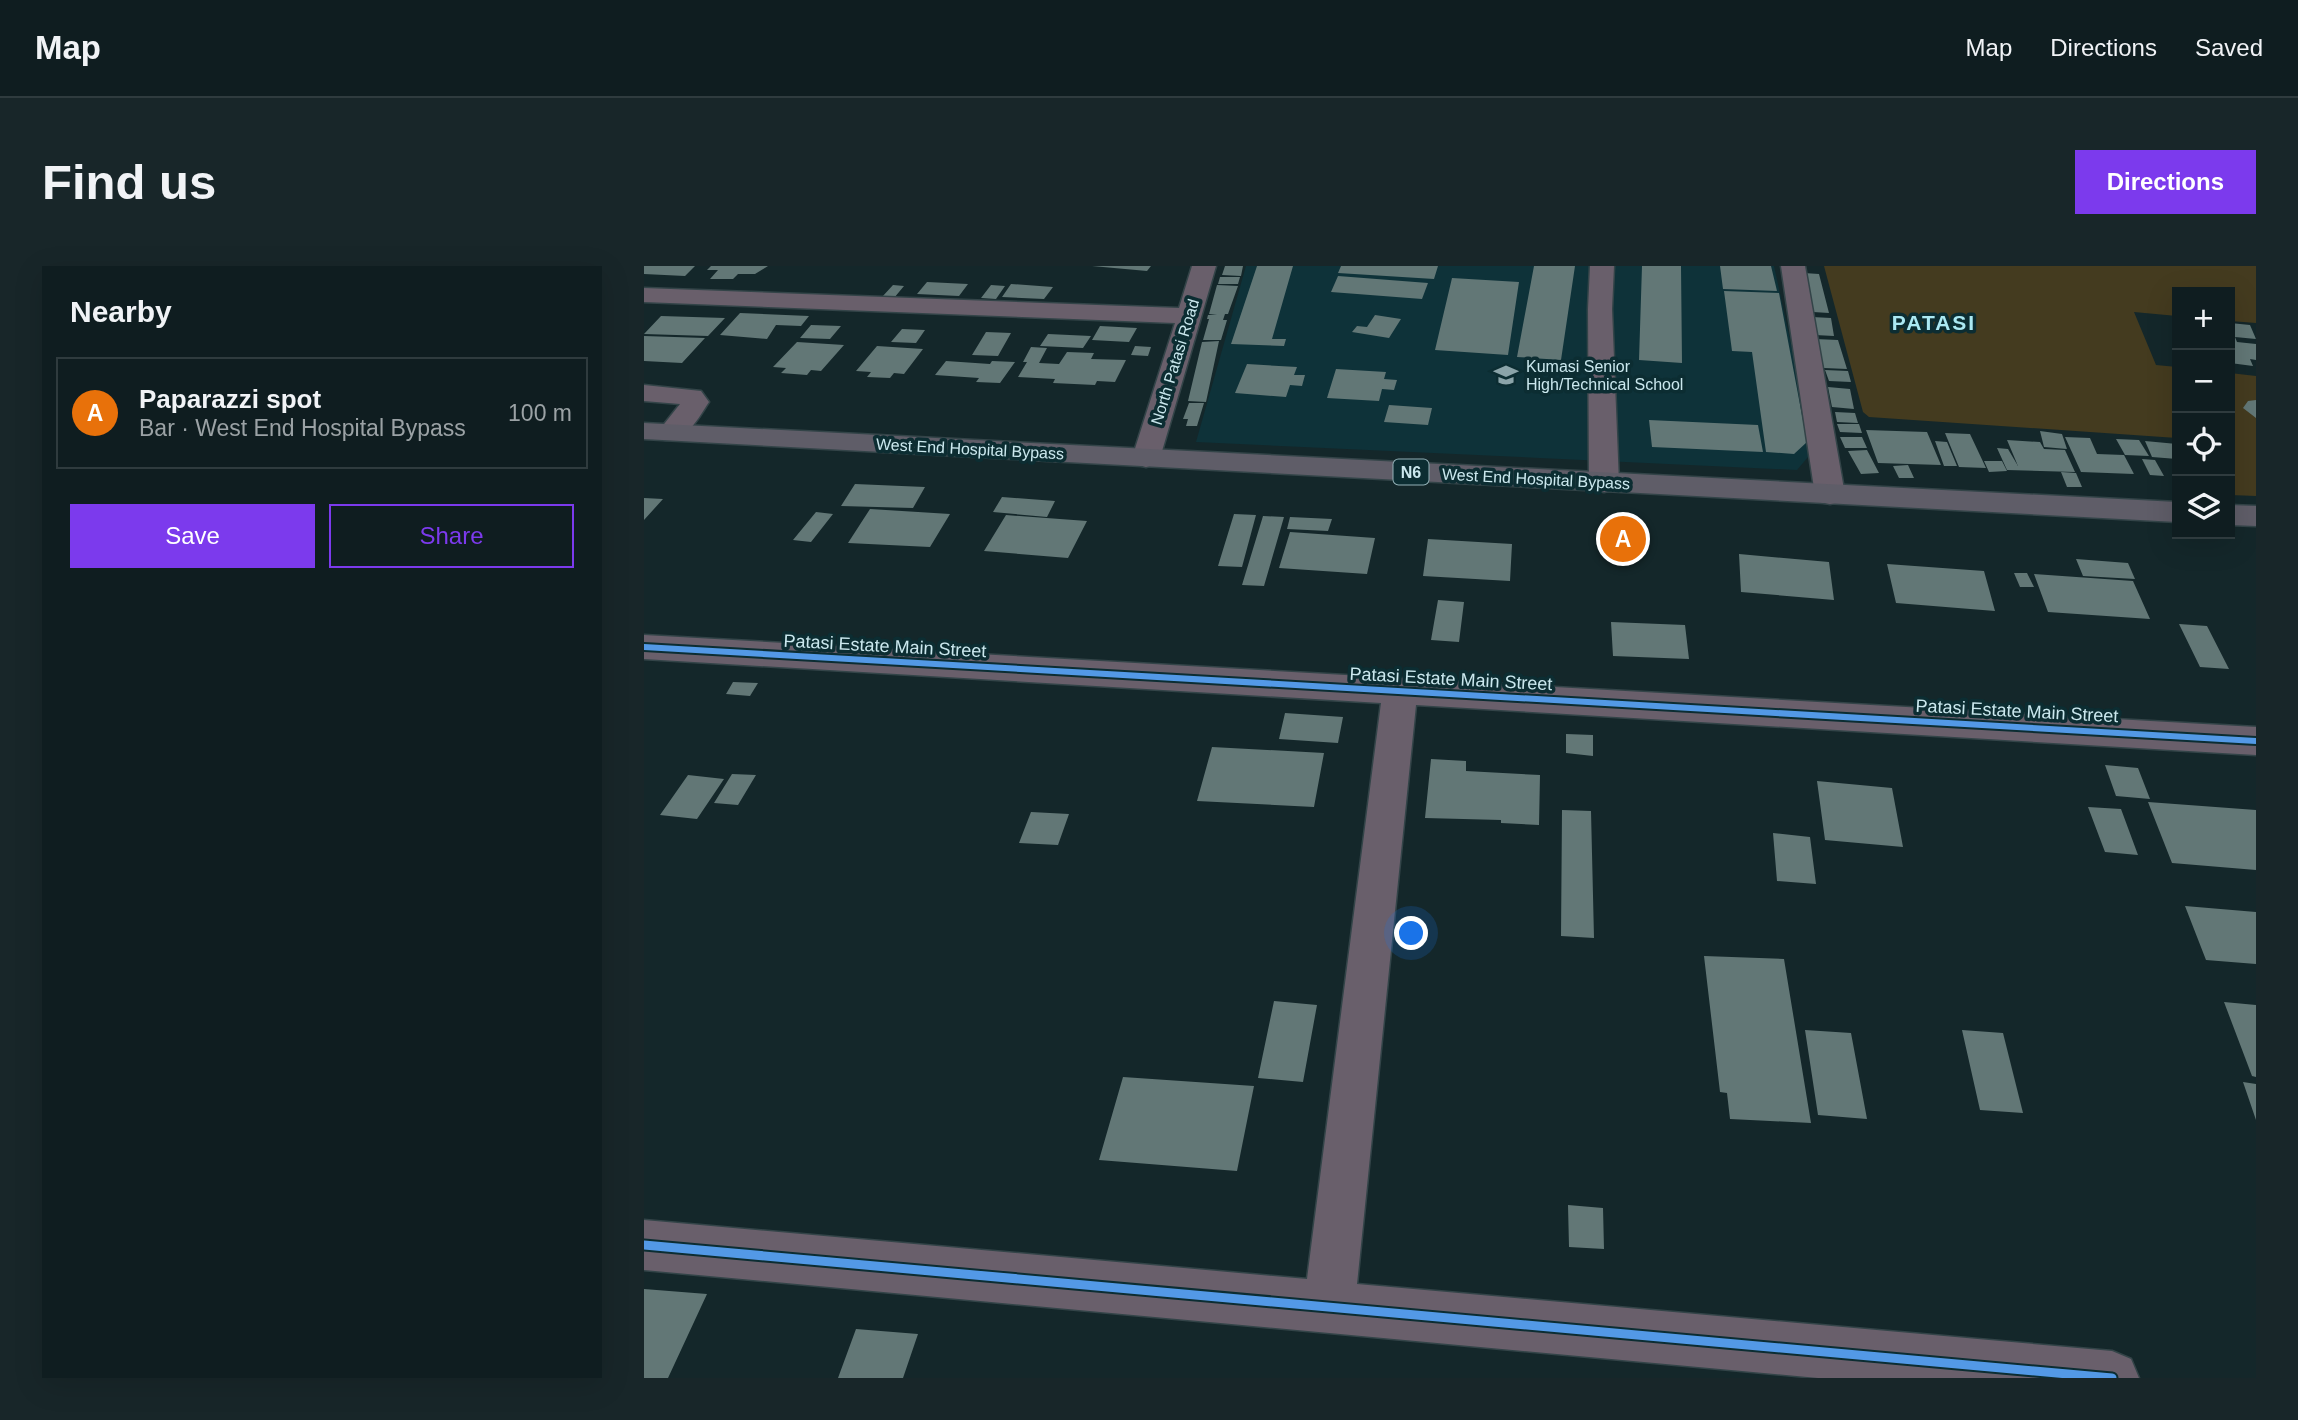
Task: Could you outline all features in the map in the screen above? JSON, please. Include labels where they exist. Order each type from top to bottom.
[{"type":"highway","name":"West End Hospital Bypass","points":[[658,432],[2172,512]]},
{"type":"highway","points":[[2235,515],[2256,516]]},
{"type":"street","name":"North Patasi Road","points":[[1146,458],[1204,266]]},
{"type":"street","points":[[1602,266],[1600,309],[1604,483]]},
{"type":"street","points":[[1793,266],[1830,495]]},
{"type":"street","points":[[644,295],[1189,316]]},
{"type":"street","points":[[644,393],[692,397],[696,402],[658,432]]},
{"type":"street","name":"Patasi Estate Main Street","points":[[644,647],[2256,741]]},
{"type":"street","points":[[1329,1307],[1400,691]]},
{"type":"street","points":[[644,1245],[2080,1376]]},
{"type":"shaded area","name":"Kumasi Senior High/Technical School","points":[[1246,266],[1774,266],[1814,450],[1797,470],[1196,442]]},
{"type":"shaded area","points":[[1824,266],[2256,266],[2256,323],[2235,321],[2235,287],[2172,287],[2172,316],[2134,312],[2156,365],[2172,367],[2172,438],[1869,417],[1863,412]]},
{"type":"shaded area","points":[[2235,374],[2256,376],[2256,496],[2235,495]]},
{"type":"building","points":[[644,266],[695,266],[685,276],[644,274]]},
{"type":"building","points":[[711,266],[768,266],[755,274],[738,274],[733,279],[710,279],[718,270],[707,270]]},
{"type":"building","points":[[1092,266],[1151,266],[1147,271]]},
{"type":"building","points":[[1225,266],[1243,266],[1241,276],[1222,275]]},
{"type":"building","points":[[1257,266],[1293,266],[1272,339],[1286,339],[1284,346],[1231,344]]},
{"type":"building","points":[[1341,266],[1438,266],[1434,279],[1338,273]]},
{"type":"building","points":[[1534,266],[1575,266],[1561,360],[1517,357]]},
{"type":"building","points":[[1642,266],[1681,266],[1682,363],[1639,360]]},
{"type":"building","points":[[1720,266],[1771,266],[1777,291],[1723,289]]},
{"type":"building","points":[[1804,273],[1819,274],[1829,313],[1813,312]]},
{"type":"building","points":[[1338,276],[1428,283],[1422,299],[1331,292]]},
{"type":"building","points":[[1220,277],[1240,277],[1238,284],[1218,284]]},
{"type":"building","points":[[1452,278],[1519,282],[1508,355],[1435,350]]},
{"type":"building","points":[[927,282],[968,284],[959,296],[917,294]]},
{"type":"building","points":[[1011,284],[1053,287],[1044,299],[1002,297]]},
{"type":"building","points":[[893,285],[904,286],[894,298],[882,297]]},
{"type":"building","points":[[991,285],[1005,286],[996,299],[981,298]]},
{"type":"building","points":[[1217,285],[1238,286],[1228,314],[1225,314],[1223,320],[1227,320],[1221,340],[1203,340],[1208,315],[1217,315],[1209,314]]},
{"type":"building","points":[[1724,291],[1779,293],[1807,442],[1794,454],[1766,452],[1752,352],[1732,351]]},
{"type":"building","points":[[740,313],[809,316],[801,326],[776,325],[767,339],[720,335]]},
{"type":"building","points":[[1375,315],[1401,319],[1389,338],[1352,332],[1357,326],[1367,327]]},
{"type":"building","points":[[661,316],[725,318],[708,336],[644,334]]},
{"type":"building","points":[[1812,317],[1831,318],[1834,336],[1815,335]]},
{"type":"building","points":[[2235,324],[2250,325],[2256,339],[2235,337]]},
{"type":"building","points":[[811,325],[841,326],[830,339],[800,338]]},
{"type":"building","points":[[1100,326],[1137,328],[1129,342],[1092,340]]},
{"type":"building","points":[[902,329],[925,330],[916,343],[891,342]]},
{"type":"building","points":[[986,332],[1011,333],[998,356],[972,355]]},
{"type":"building","points":[[1048,334],[1091,336],[1083,348],[1040,346]]},
{"type":"building","points":[[644,336],[705,338],[682,363],[644,361]]},
{"type":"building","points":[[2235,337],[2237,342],[2256,344],[2256,360],[2250,359],[2253,366],[2235,364]]},
{"type":"building","points":[[1815,339],[1838,340],[1847,369],[1824,368]]},
{"type":"building","points":[[1219,341],[1206,402],[1188,401],[1202,342]]},
{"type":"building","points":[[797,342],[844,345],[821,371],[811,370],[807,375],[781,373],[786,368],[773,367]]},
{"type":"building","points":[[877,346],[923,349],[904,374],[894,373],[890,378],[867,377],[871,372],[856,371]]},
{"type":"building","points":[[1135,346],[1151,347],[1148,356],[1131,355]]},
{"type":"building","points":[[1031,347],[1047,348],[1039,363],[1059,364],[1067,352],[1094,353],[1091,359],[1126,360],[1115,382],[1097,381],[1095,385],[1053,383],[1055,379],[1018,377],[1027,362],[1023,362]]},
{"type":"building","points":[[946,361],[990,364],[992,361],[1015,362],[1000,383],[976,382],[979,378],[935,375]]},
{"type":"building","points":[[1247,364],[1297,367],[1294,375],[1305,375],[1302,386],[1290,385],[1286,397],[1235,393]]},
{"type":"building","points":[[1336,369],[1386,372],[1384,379],[1397,380],[1394,390],[1382,389],[1379,401],[1327,398]]},
{"type":"building","points":[[1825,370],[1848,371],[1851,382],[1829,381]]},
{"type":"building","points":[[1828,387],[1850,389],[1854,409],[1832,407]]},
{"type":"building","points":[[2256,400],[2256,418],[2243,408],[2248,401]]},
{"type":"building","points":[[1189,403],[1204,403],[1197,426],[1186,426],[1188,419],[1183,419]]},
{"type":"building","points":[[1389,405],[1432,408],[1428,425],[1384,422]]},
{"type":"building","points":[[1835,412],[1855,413],[1858,423],[1837,422]]},
{"type":"building","points":[[1649,420],[1758,425],[1763,452],[1652,447]]},
{"type":"building","points":[[1837,424],[1859,424],[1862,433],[1840,432]]},
{"type":"building","points":[[1866,430],[1927,432],[1941,465],[1878,463]]},
{"type":"building","points":[[2040,431],[2062,434],[2067,449],[2044,447]]},
{"type":"building","points":[[1945,433],[1970,434],[1986,468],[1959,467]]},
{"type":"building","points":[[1840,437],[1862,437],[1867,448],[1845,448]]},
{"type":"building","points":[[2065,437],[2090,438],[2097,454],[2124,455],[2134,474],[2081,472]]},
{"type":"building","points":[[2116,439],[2139,440],[2149,456],[2125,455]]},
{"type":"building","points":[[2007,440],[2040,442],[2044,449],[2065,450],[2075,472],[2007,470],[1997,448],[2008,449],[2018,466]]},
{"type":"building","points":[[1935,441],[1947,442],[1957,466],[1944,466]]},
{"type":"building","points":[[2145,441],[2172,444],[2172,459],[2152,457]]},
{"type":"building","points":[[1867,450],[1879,473],[1861,474],[1848,451]]},
{"type":"building","points":[[2142,459],[2155,460],[2164,476],[2150,475]]},
{"type":"building","points":[[1984,461],[2002,461],[2007,471],[1989,472]]},
{"type":"building","points":[[1908,465],[1914,478],[1899,478],[1893,466]]},
{"type":"building","points":[[2061,472],[2076,473],[2082,487],[2067,487]]},
{"type":"building","points":[[855,484],[925,487],[913,508],[841,506]]},
{"type":"building","points":[[1002,497],[1055,501],[1047,517],[993,512]]},
{"type":"building","points":[[644,498],[663,499],[644,520]]},
{"type":"building","points":[[870,509],[950,514],[930,547],[848,543]]},
{"type":"building","points":[[816,512],[833,514],[811,542],[793,540]]},
{"type":"building","points":[[1234,514],[1256,515],[1242,567],[1218,566]]},
{"type":"building","points":[[1006,515],[1087,521],[1068,558],[984,551]]},
{"type":"building","points":[[1263,516],[1284,517],[1264,586],[1242,585]]},
{"type":"building","points":[[1290,517],[1332,519],[1328,531],[1287,529]]},
{"type":"building","points":[[1290,532],[1375,538],[1367,574],[1279,568]]},
{"type":"building","points":[[1428,539],[1512,544],[1510,581],[1423,576]]},
{"type":"building","points":[[1739,554],[1829,562],[1834,600],[1741,592]]},
{"type":"building","points":[[2076,559],[2128,563],[2135,579],[2083,576]]},
{"type":"building","points":[[1887,564],[1984,571],[1995,611],[1896,603]]},
{"type":"building","points":[[2014,573],[2027,573],[2034,587],[2020,587]]},
{"type":"building","points":[[2034,574],[2133,581],[2150,619],[2048,612]]},
{"type":"building","points":[[1438,600],[1464,602],[1459,642],[1431,640]]},
{"type":"building","points":[[1611,622],[1685,625],[1689,659],[1613,656]]},
{"type":"building","points":[[2179,624],[2207,626],[2229,669],[2200,667]]},
{"type":"building","points":[[733,682],[758,683],[750,696],[726,694]]},
{"type":"building","points":[[1285,713],[1343,717],[1338,743],[1279,739]]},
{"type":"building","points":[[1566,734],[1593,735],[1593,756],[1566,753]]},
{"type":"building","points":[[1212,747],[1324,753],[1314,807],[1197,801]]},
{"type":"building","points":[[1431,759],[1466,761],[1466,771],[1540,775],[1539,825],[1501,823],[1501,820],[1425,818]]},
{"type":"building","points":[[2105,765],[2138,768],[2150,799],[2116,796]]},
{"type":"building","points":[[732,774],[756,775],[738,805],[714,803]]},
{"type":"building","points":[[688,775],[724,779],[697,819],[660,815]]},
{"type":"building","points":[[1817,781],[1892,788],[1903,847],[1825,840]]},
{"type":"building","points":[[2148,802],[2256,810],[2256,870],[2172,863]]},
{"type":"building","points":[[2088,807],[2121,809],[2138,855],[2105,852]]},
{"type":"building","points":[[1562,810],[1591,811],[1594,938],[1561,936]]},
{"type":"building","points":[[1031,812],[1069,814],[1058,845],[1019,843]]},
{"type":"building","points":[[1773,833],[1810,837],[1816,884],[1777,881]]},
{"type":"building","points":[[2185,906],[2256,912],[2256,964],[2206,960]]},
{"type":"building","points":[[1704,956],[1784,959],[1811,1123],[1730,1119],[1727,1093],[1720,1092]]},
{"type":"building","points":[[1274,1001],[1317,1005],[1303,1082],[1258,1078]]},
{"type":"building","points":[[2224,1002],[2256,1005],[2256,1077],[2252,1076]]},
{"type":"building","points":[[1805,1030],[1851,1033],[1867,1119],[1818,1115]]},
{"type":"building","points":[[1962,1030],[2003,1033],[2023,1113],[1980,1110]]},
{"type":"building","points":[[1123,1077],[1254,1086],[1237,1171],[1099,1160]]},
{"type":"building","points":[[2243,1082],[2256,1084],[2256,1120]]},
{"type":"building","points":[[1568,1205],[1603,1208],[1604,1249],[1569,1247]]},
{"type":"building","points":[[644,1289],[707,1294],[668,1378],[644,1378]]},
{"type":"building","points":[[856,1329],[918,1334],[903,1378],[838,1378]]},
{"type":"cycle path","points":[[644,647],[2256,741]]},
{"type":"cycle path","points":[[644,1245],[2112,1378]]},
{"type":"place","name":"Kumasi Senior High/Technical School","points":[[1506,375]]},
{"type":"place","name":"Paparazzi spot","points":[[1623,539]]},
{"type":"district","name":"PATASI","points":[[1934,322]]}]
